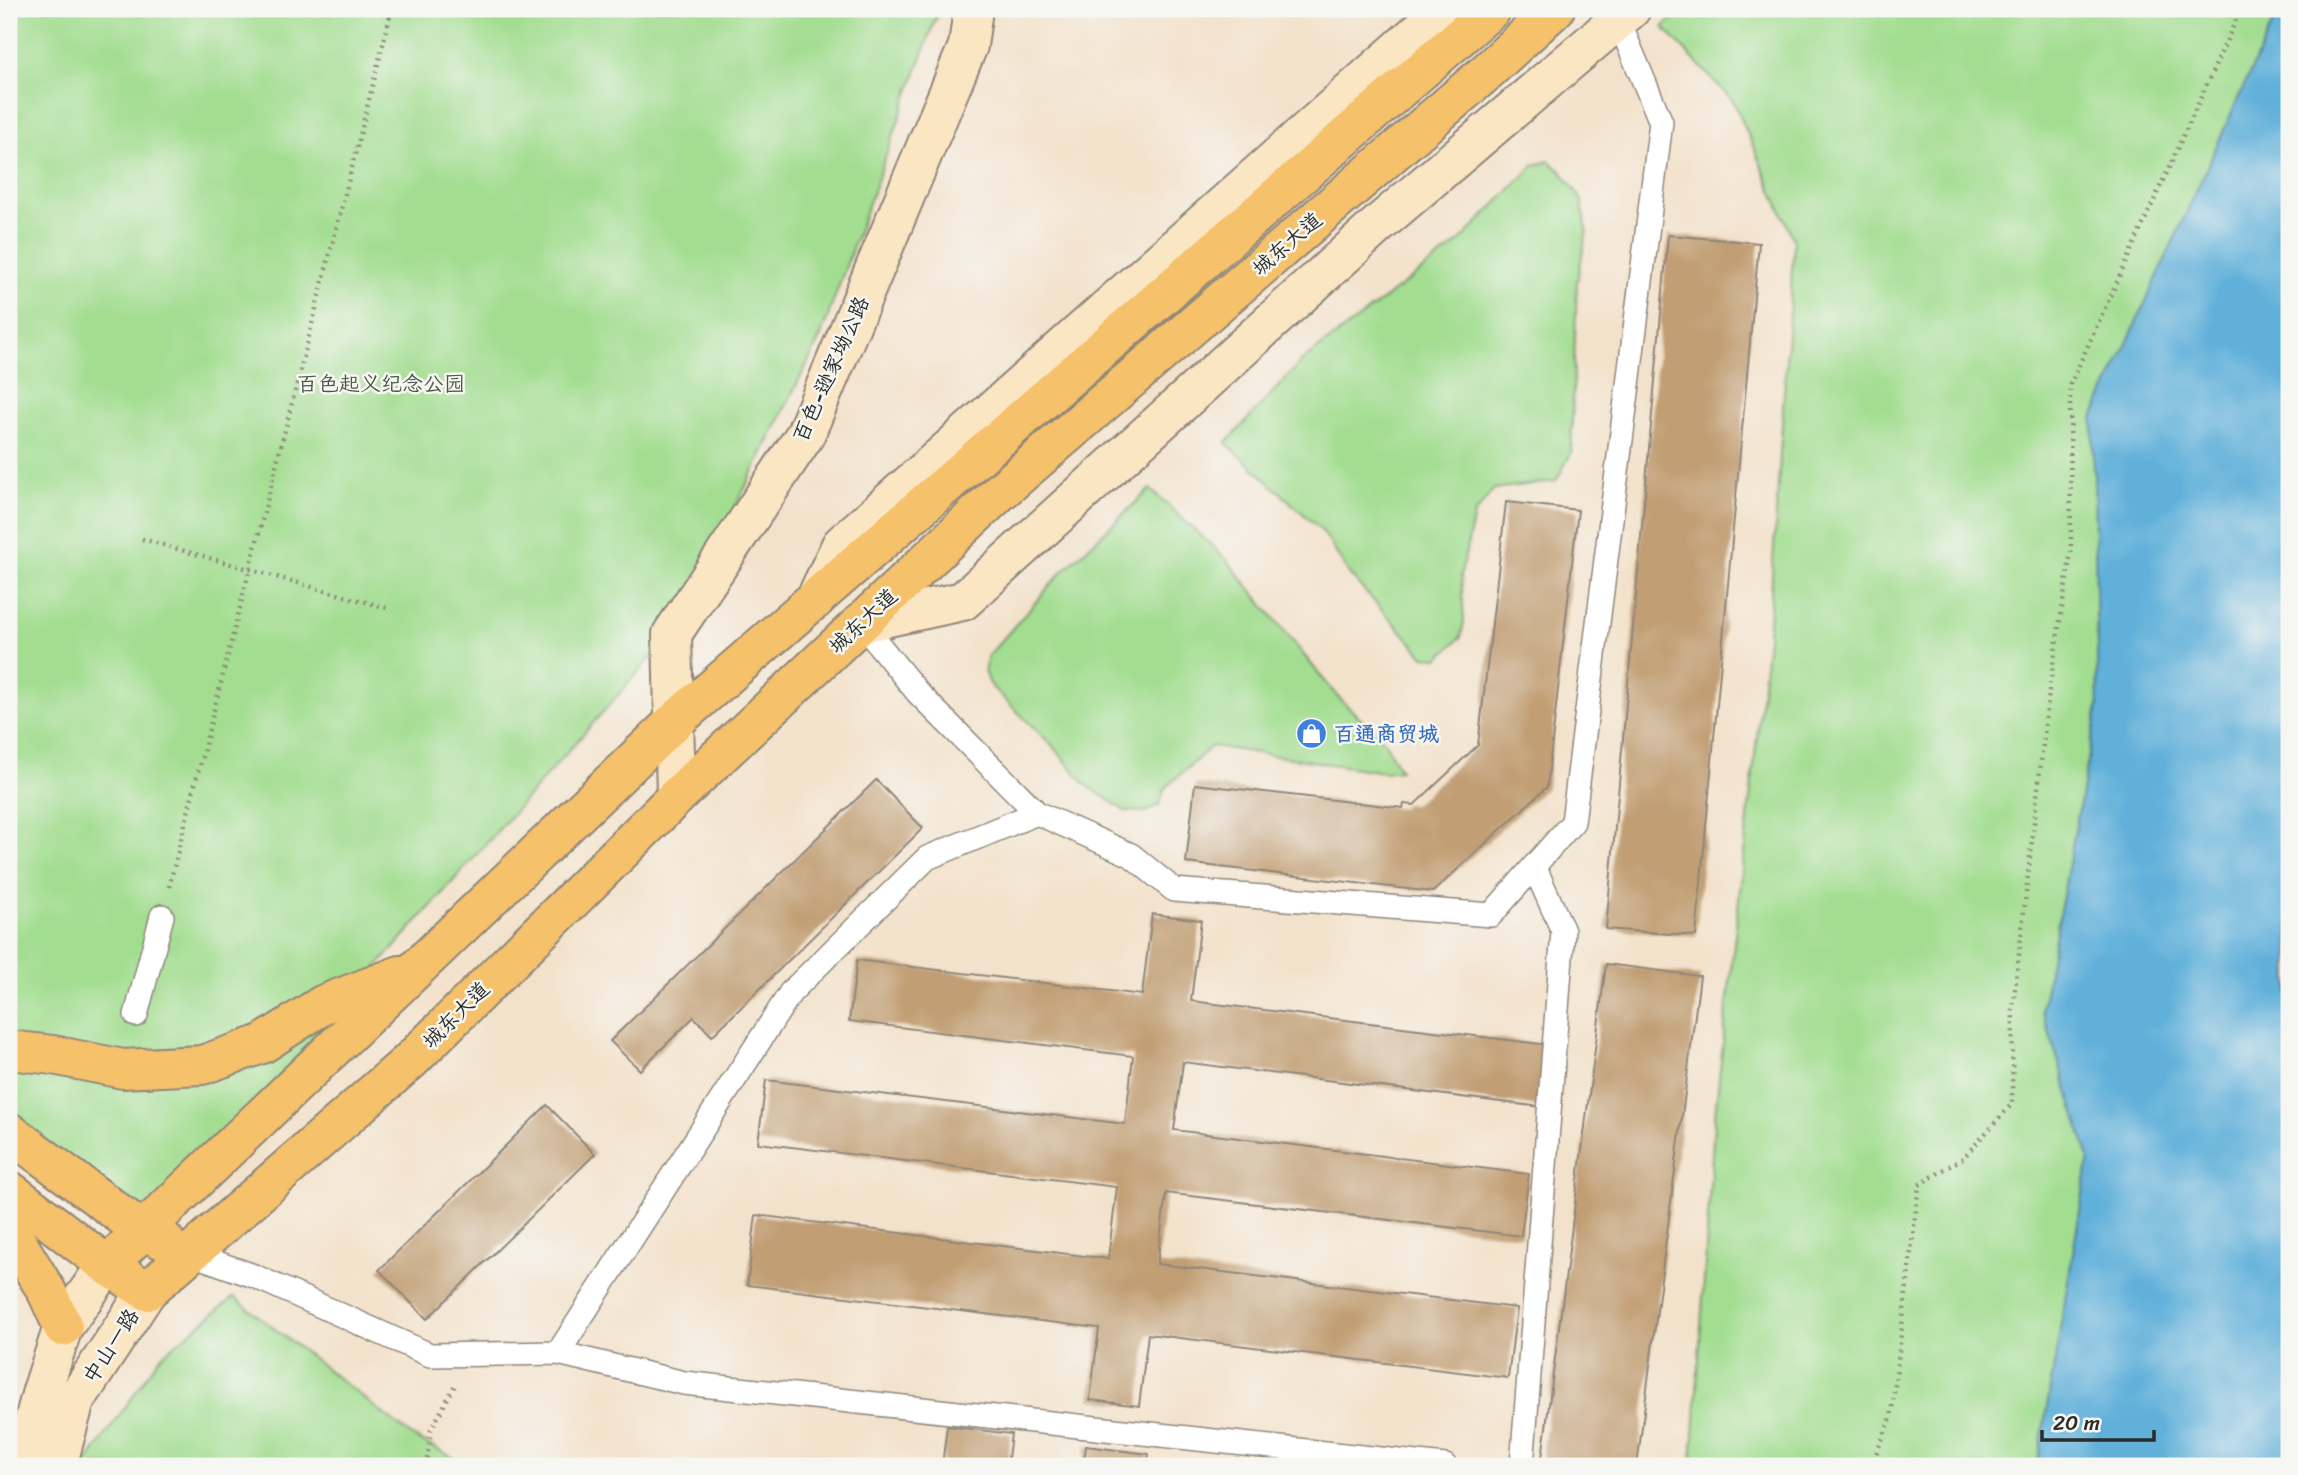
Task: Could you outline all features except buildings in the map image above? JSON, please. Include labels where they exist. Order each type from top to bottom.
[{"type":"main road","name":"城东大道","points":[[107,1265],[674,722],[1492,9]]},
{"type":"main road","name":"城东大道","points":[[147,1291],[410,1061],[676,797],[1001,491],[1482,76],[1555,9]]},
{"type":"main road","points":[[9,1050],[53,1055],[123,1069],[202,1065],[262,1044],[324,1004],[418,967]]},
{"type":"main road","points":[[9,1132],[142,1231],[189,1253]]},
{"type":"main road","points":[[9,1190],[107,1265],[147,1291]]},
{"type":"main road","points":[[9,1229],[47,1292],[63,1327]]},
{"type":"street","name":"百色-逊家坳公路","points":[[676,797],[672,634],[805,435],[968,46],[973,9]]},
{"type":"street","points":[[815,600],[841,545],[1444,9]]},
{"type":"street","points":[[861,623],[963,601],[1381,222],[1621,12]]},
{"type":"street","name":"中山一路","points":[[58,1396],[63,1327],[107,1265]]},
{"type":"street","name":"中山一路","points":[[58,1396],[147,1291]]},
{"type":"street","points":[[22,1466],[58,1396]]},
{"type":"street","points":[[57,1466],[58,1396]]},
{"type":"lane","points":[[861,623],[918,693],[1037,813],[1131,855],[1174,890],[1491,915],[1573,822],[1661,122],[1621,12]]},
{"type":"lane","points":[[558,1353],[791,992],[927,858],[1037,813]]},
{"type":"lane","points":[[1522,1466],[1563,931],[1534,866]]},
{"type":"lane","points":[[136,1016],[162,916]]},
{"type":"lane","points":[[189,1253],[254,1276],[429,1355],[558,1353],[684,1383],[1445,1466]]},
{"type":"path","points":[[162,916],[392,9]]},
{"type":"path","points":[[1871,1466],[1891,1418],[1919,1185],[1963,1158],[2012,1104],[2012,1007],[2050,683],[2071,552],[2070,386],[2241,9]]},
{"type":"path","points":[[142,539],[387,608]]},
{"type":"path","points":[[426,1466],[431,1430],[471,1354]]},
{"type":"green space","name":"百色起义纪念公园","points":[[9,9],[939,9],[820,338],[672,634],[143,1231],[9,1124]]},
{"type":"green space","points":[[1683,9],[2279,9],[2093,418],[2098,706],[2042,1009],[2089,1158],[2037,1466],[1692,1466],[1714,1124],[1768,638],[1794,241],[1734,102],[1663,27]]},
{"type":"green space","points":[[1549,161],[1561,171],[1581,198],[1587,230],[1577,281],[1571,453],[1556,481],[1494,489],[1474,515],[1461,574],[1464,621],[1461,637],[1439,658],[1424,656],[1350,575],[1323,532],[1226,443],[1302,361],[1457,244],[1534,165]]},
{"type":"green space","points":[[1150,489],[1227,560],[1337,696],[1384,741],[1400,770],[1384,772],[1212,746],[1164,789],[1160,804],[1146,812],[1125,811],[1085,784],[1055,748],[992,687],[984,672],[988,656],[1062,572]]},
{"type":"green space","points":[[234,1297],[412,1436],[469,1466],[84,1466],[161,1356]]},
{"type":"water","points":[[2279,9],[2289,9],[2289,1466],[2037,1466],[2089,1158],[2042,1009],[2098,706],[2093,418]]},
{"type":"place","name":"百通商贸城","points":[[1311,734]]}]
